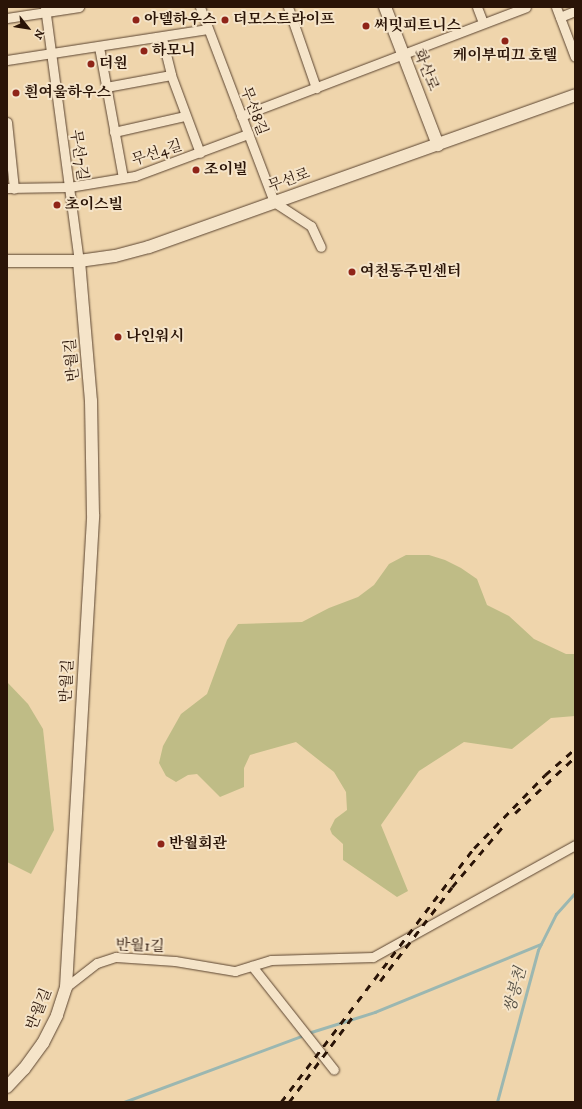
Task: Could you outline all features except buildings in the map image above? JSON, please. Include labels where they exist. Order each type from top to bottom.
[{"type":"street","points":[[7,18],[45,10],[79,7]]},
{"type":"street","name":"무선8길","points":[[200,7],[274,202]]},
{"type":"street","points":[[288,7],[316,88]]},
{"type":"street","name":"화산로","points":[[385,7],[438,145]]},
{"type":"street","points":[[477,7],[483,23]]},
{"type":"street","points":[[241,116],[526,7]]},
{"type":"street","points":[[556,7],[575,57]]},
{"type":"street","name":"무선7길","points":[[45,10],[79,261]]},
{"type":"street","points":[[560,17],[575,11]]},
{"type":"street","points":[[7,60],[99,48],[208,29]]},
{"type":"street","name":"무선4길","points":[[162,38],[171,75],[200,153]]},
{"type":"street","name":"무선4길","points":[[99,48],[122,178]]},
{"type":"street","points":[[106,87],[171,75]]},
{"type":"street","name":"무선로","points":[[7,261],[79,261],[149,247],[575,95]]},
{"type":"street","name":"무선4길","points":[[114,132],[185,116]]},
{"type":"street","name":"무선4길","points":[[7,122],[11,189],[69,187],[122,178],[158,169],[248,134]]},
{"type":"street","points":[[274,202],[313,230],[321,247]]},
{"type":"street","name":"반월길","points":[[7,1087],[24,1069],[42,1043],[57,1015],[66,987],[93,515],[91,401],[79,261]]},
{"type":"street","name":"반월1길","points":[[66,987],[97,963],[110,958],[175,961],[235,970],[271,960],[373,957],[575,845]]},
{"type":"street","points":[[252,966],[334,1070]]},
{"type":"shaded area","points":[[406,555],[429,555],[445,560],[461,568],[477,579],[487,605],[509,616],[534,639],[566,654],[575,654],[575,716],[551,718],[512,749],[464,742],[419,771],[381,825],[408,891],[397,897],[343,860],[343,844],[332,834],[330,829],[335,819],[347,810],[346,792],[334,772],[296,742],[250,755],[244,768],[244,787],[220,797],[197,774],[188,775],[176,782],[166,776],[159,763],[163,746],[181,714],[207,694],[227,640],[238,624],[302,622],[329,608],[358,597],[374,585],[389,564]]},
{"type":"shaded area","points":[[7,682],[28,704],[43,729],[54,830],[31,874],[7,862]]},
{"type":"waterway","name":"쌍봉천","points":[[497,1102],[538,950],[556,914],[575,893]]},
{"type":"waterway","points":[[308,1033],[375,1012],[541,944]]},
{"type":"waterway","points":[[124,1102],[304,1035]]},
{"type":"railway","points":[[281,1102],[474,848],[545,775],[575,749]]},
{"type":"railway","points":[[515,813],[575,757]]},
{"type":"railway","points":[[380,981],[452,887],[504,825]]},
{"type":"railway","points":[[289,1102],[353,1016]]},
{"type":"place","name":"아델하우스","points":[[136,20]]},
{"type":"place","name":"더모스트라이프","points":[[225,20]]},
{"type":"place","name":"써밋피트니스","points":[[366,26]]},
{"type":"place","name":"케이부띠끄 호텔","points":[[505,41]]},
{"type":"place","name":"하모니","points":[[144,51]]},
{"type":"place","name":"더원","points":[[91,64]]},
{"type":"place","name":"흰여울하우스","points":[[16,93]]},
{"type":"place","name":"조이빌","points":[[196,170]]},
{"type":"place","name":"초이스빌","points":[[57,205]]},
{"type":"place","name":"여천동주민센터","points":[[352,272]]},
{"type":"place","name":"나인워시","points":[[118,337]]},
{"type":"place","name":"반월회관","points":[[161,844]]}]
